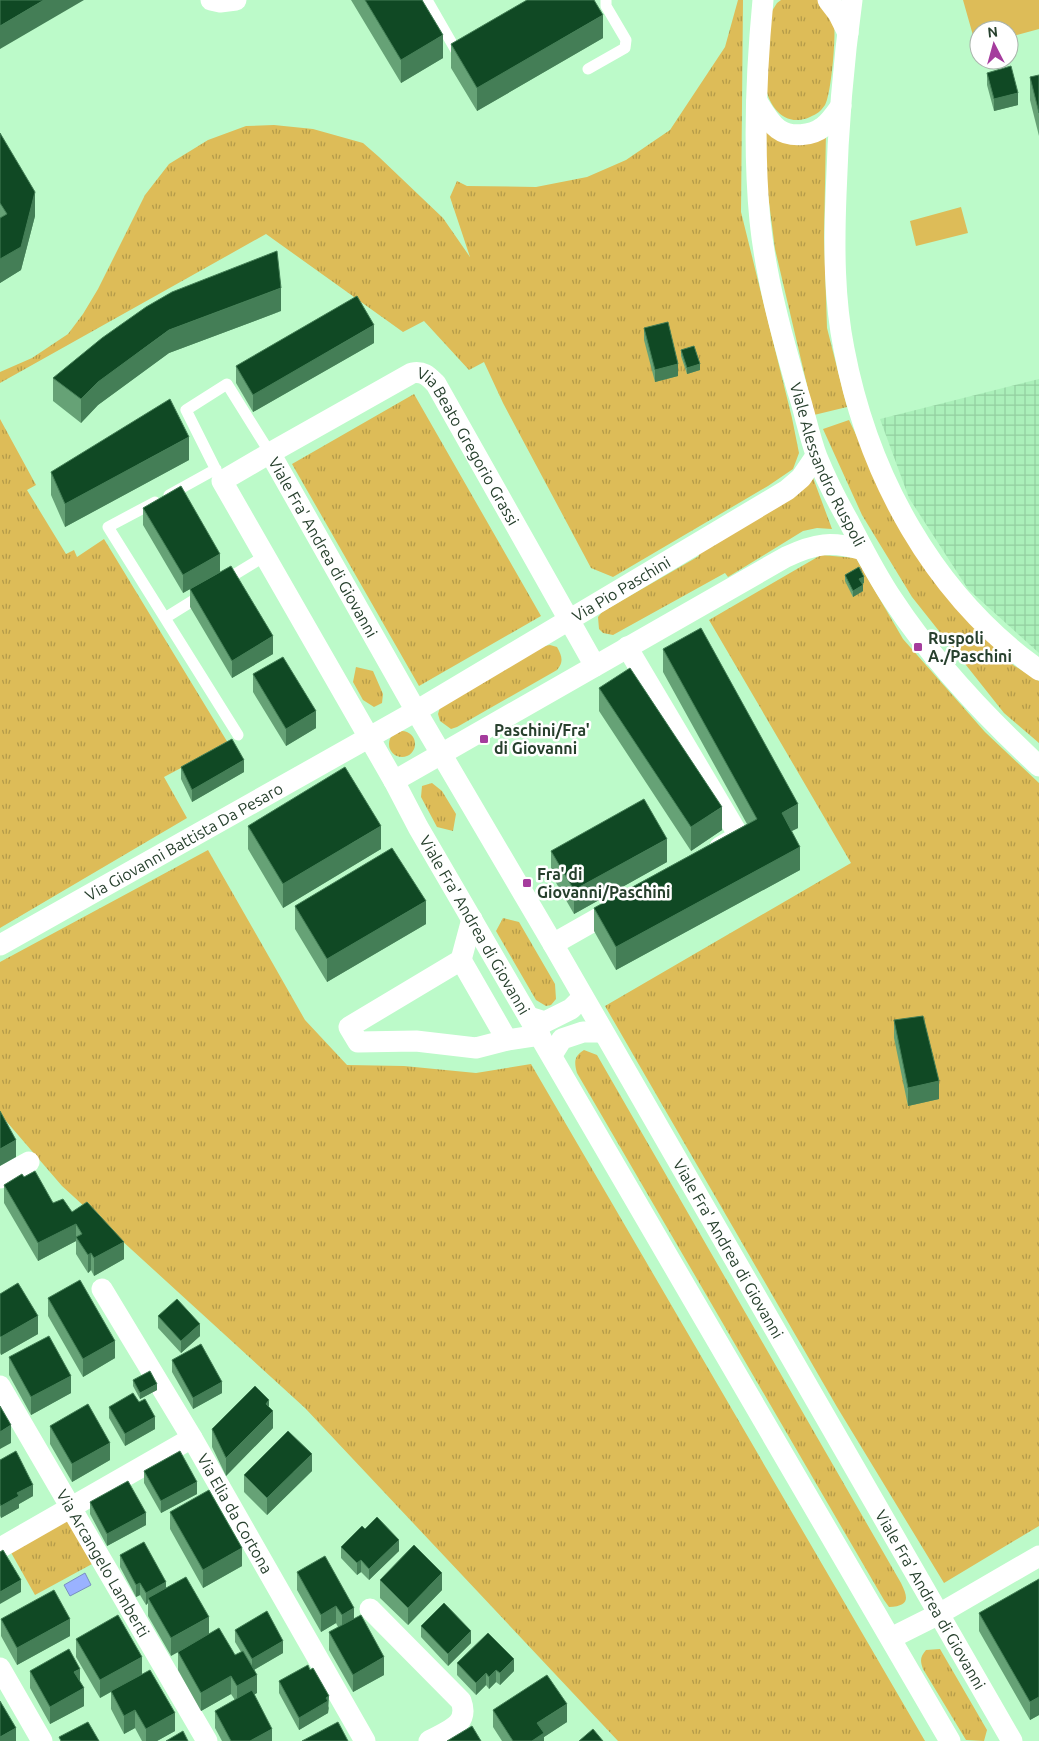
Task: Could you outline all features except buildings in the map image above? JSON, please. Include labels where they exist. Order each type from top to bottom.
[{"type":"street","points":[[212,0],[220,2],[236,0]]},
{"type":"street","points":[[828,0],[838,12],[848,33]]},
{"type":"street","points":[[852,0],[837,158],[834,254],[843,349],[852,387],[866,428],[900,510],[918,541],[938,571],[980,620],[1020,656],[1039,670]]},
{"type":"street","name":"Viale Alessandro Ruspoli","points":[[766,4],[759,42],[757,101],[758,193],[764,252],[781,331],[816,456],[863,550],[892,599],[978,705],[1039,766]]},
{"type":"street","points":[[757,101],[776,127],[782,132],[790,134],[808,133],[822,128],[841,106]]},
{"type":"street","name":"Via Beato Gregorio Grassi","points":[[270,453],[412,373],[420,372],[427,374],[436,384],[568,619]]},
{"type":"street","name":"Viale Fra' Andrea di Giovanni","points":[[950,1741],[418,826],[219,475],[270,453],[416,711],[553,944],[1012,1741]]},
{"type":"street","name":"Via Pio Paschini","points":[[369,738],[787,490],[801,478],[816,456]]},
{"type":"street","points":[[394,781],[775,563],[802,550],[819,545],[836,544],[863,550]]},
{"type":"street","points":[[568,619],[595,666]]},
{"type":"street","points":[[627,647],[739,836],[705,856]]},
{"type":"street","name":"Via Giovanni Battista Da Pesaro","points":[[0,946],[369,738]]},
{"type":"street","points":[[553,944],[638,895]]},
{"type":"street","points":[[472,919],[461,960],[349,1028],[358,1042],[416,1040],[476,1048],[507,1040],[540,1036]]},
{"type":"street","points":[[461,960],[507,1040]]},
{"type":"street","points":[[529,1017],[545,1022],[572,1009],[583,997]]},
{"type":"street","points":[[552,1055],[562,1039],[583,1032],[603,1032]]},
{"type":"street","points":[[0,1178],[28,1162]]},
{"type":"street","name":"Via Elia da Cortona","points":[[102,1289],[192,1438],[365,1741]]},
{"type":"street","name":"Via Arcangelo Lamberti","points":[[0,1386],[207,1741]]},
{"type":"street","points":[[0,1548],[192,1438]]},
{"type":"street","points":[[891,1638],[939,1614],[1039,1556]]},
{"type":"street","points":[[370,1609],[461,1701],[464,1712],[459,1723],[429,1741]]},
{"type":"street","points":[[0,1668],[42,1741]]},
{"type":"lane","points":[[427,0],[458,54],[466,58],[474,53]]},
{"type":"lane","points":[[588,69],[625,48],[626,40],[606,6],[606,0]]},
{"type":"lane","points":[[238,735],[108,527],[219,475],[186,410],[226,384],[270,453]]},
{"type":"lane","points":[[165,618],[265,556]]},
{"type":"shaded area","points":[[1039,379],[1039,653],[968,589],[909,498],[880,419]]},
{"type":"green space","points":[[738,0],[743,0],[741,212],[799,453],[793,469],[768,486],[613,577],[591,568],[503,403],[484,362],[469,370],[424,321],[403,332],[266,234],[0,383],[0,372],[32,358],[68,334],[98,289],[145,195],[169,164],[208,140],[246,126],[274,125],[313,129],[363,143],[443,218],[470,257],[450,197],[457,181],[467,186],[536,187],[587,177],[626,160],[670,130],[725,47]]},
{"type":"green space","points":[[781,0],[823,0],[834,25],[832,66],[825,105],[819,112],[801,120],[786,118],[780,114],[770,101],[765,85],[772,11]]},
{"type":"green space","points":[[963,0],[1039,0],[1039,29],[1019,34],[1019,20],[969,21]]},
{"type":"green space","points":[[764,124],[826,131],[824,237],[827,328],[847,407],[814,415],[775,249],[765,171]]},
{"type":"green space","points":[[961,207],[968,233],[916,246],[910,221]]},
{"type":"green space","points":[[414,394],[541,616],[419,686],[292,464]]},
{"type":"green space","points":[[0,419],[36,485],[27,490],[66,554],[74,550],[77,557],[104,539],[228,743],[164,777],[187,818],[0,928]]},
{"type":"green space","points":[[849,420],[903,532],[943,588],[1013,665],[1039,681],[1039,743],[1004,713],[912,597],[862,515],[823,429]]},
{"type":"green space","points":[[812,475],[832,529],[817,528],[803,531],[728,577],[725,573],[613,635],[603,633],[599,629],[598,617],[602,612],[699,556],[697,552]]},
{"type":"green space","points":[[821,555],[856,558],[903,639],[985,732],[1039,783],[1039,1526],[944,1583],[837,1407],[605,1006],[851,863],[709,620]]},
{"type":"green space","points":[[544,646],[557,647],[561,656],[561,664],[557,670],[457,727],[451,729],[440,721],[438,714],[440,707]]},
{"type":"green space","points":[[356,667],[373,671],[383,694],[382,703],[374,707],[363,700],[353,682]]},
{"type":"green space","points":[[402,731],[411,735],[415,744],[411,753],[402,757],[393,753],[389,744],[393,735]]},
{"type":"green space","points":[[432,783],[442,791],[456,814],[453,831],[437,827],[421,797],[422,786]]},
{"type":"green space","points":[[208,850],[305,1020],[347,1065],[404,1066],[476,1073],[531,1064],[925,1741],[618,1741],[305,1408],[62,1186],[0,1114],[0,962]]},
{"type":"green space","points":[[503,918],[519,922],[555,984],[556,999],[551,1005],[546,1006],[536,1000],[496,931]]},
{"type":"green space","points":[[584,1050],[597,1055],[901,1583],[906,1597],[904,1603],[889,1607],[884,1600],[577,1073],[576,1060],[578,1055]]},
{"type":"green space","points":[[66,1518],[92,1564],[35,1595],[9,1549]]},
{"type":"green space","points":[[940,1649],[987,1730],[984,1741],[966,1740],[923,1669],[921,1659],[926,1650]]},
{"type":"water","points":[[85,1573],[91,1585],[70,1596],[64,1585]]},
{"type":"place","name":"Ruspoli A./Paschini","points":[[918,647]]},
{"type":"place","name":"Paschini/Fra' di Giovanni","points":[[484,739]]},
{"type":"place","name":"Fra' di Giovanni/Paschini","points":[[527,883]]}]
